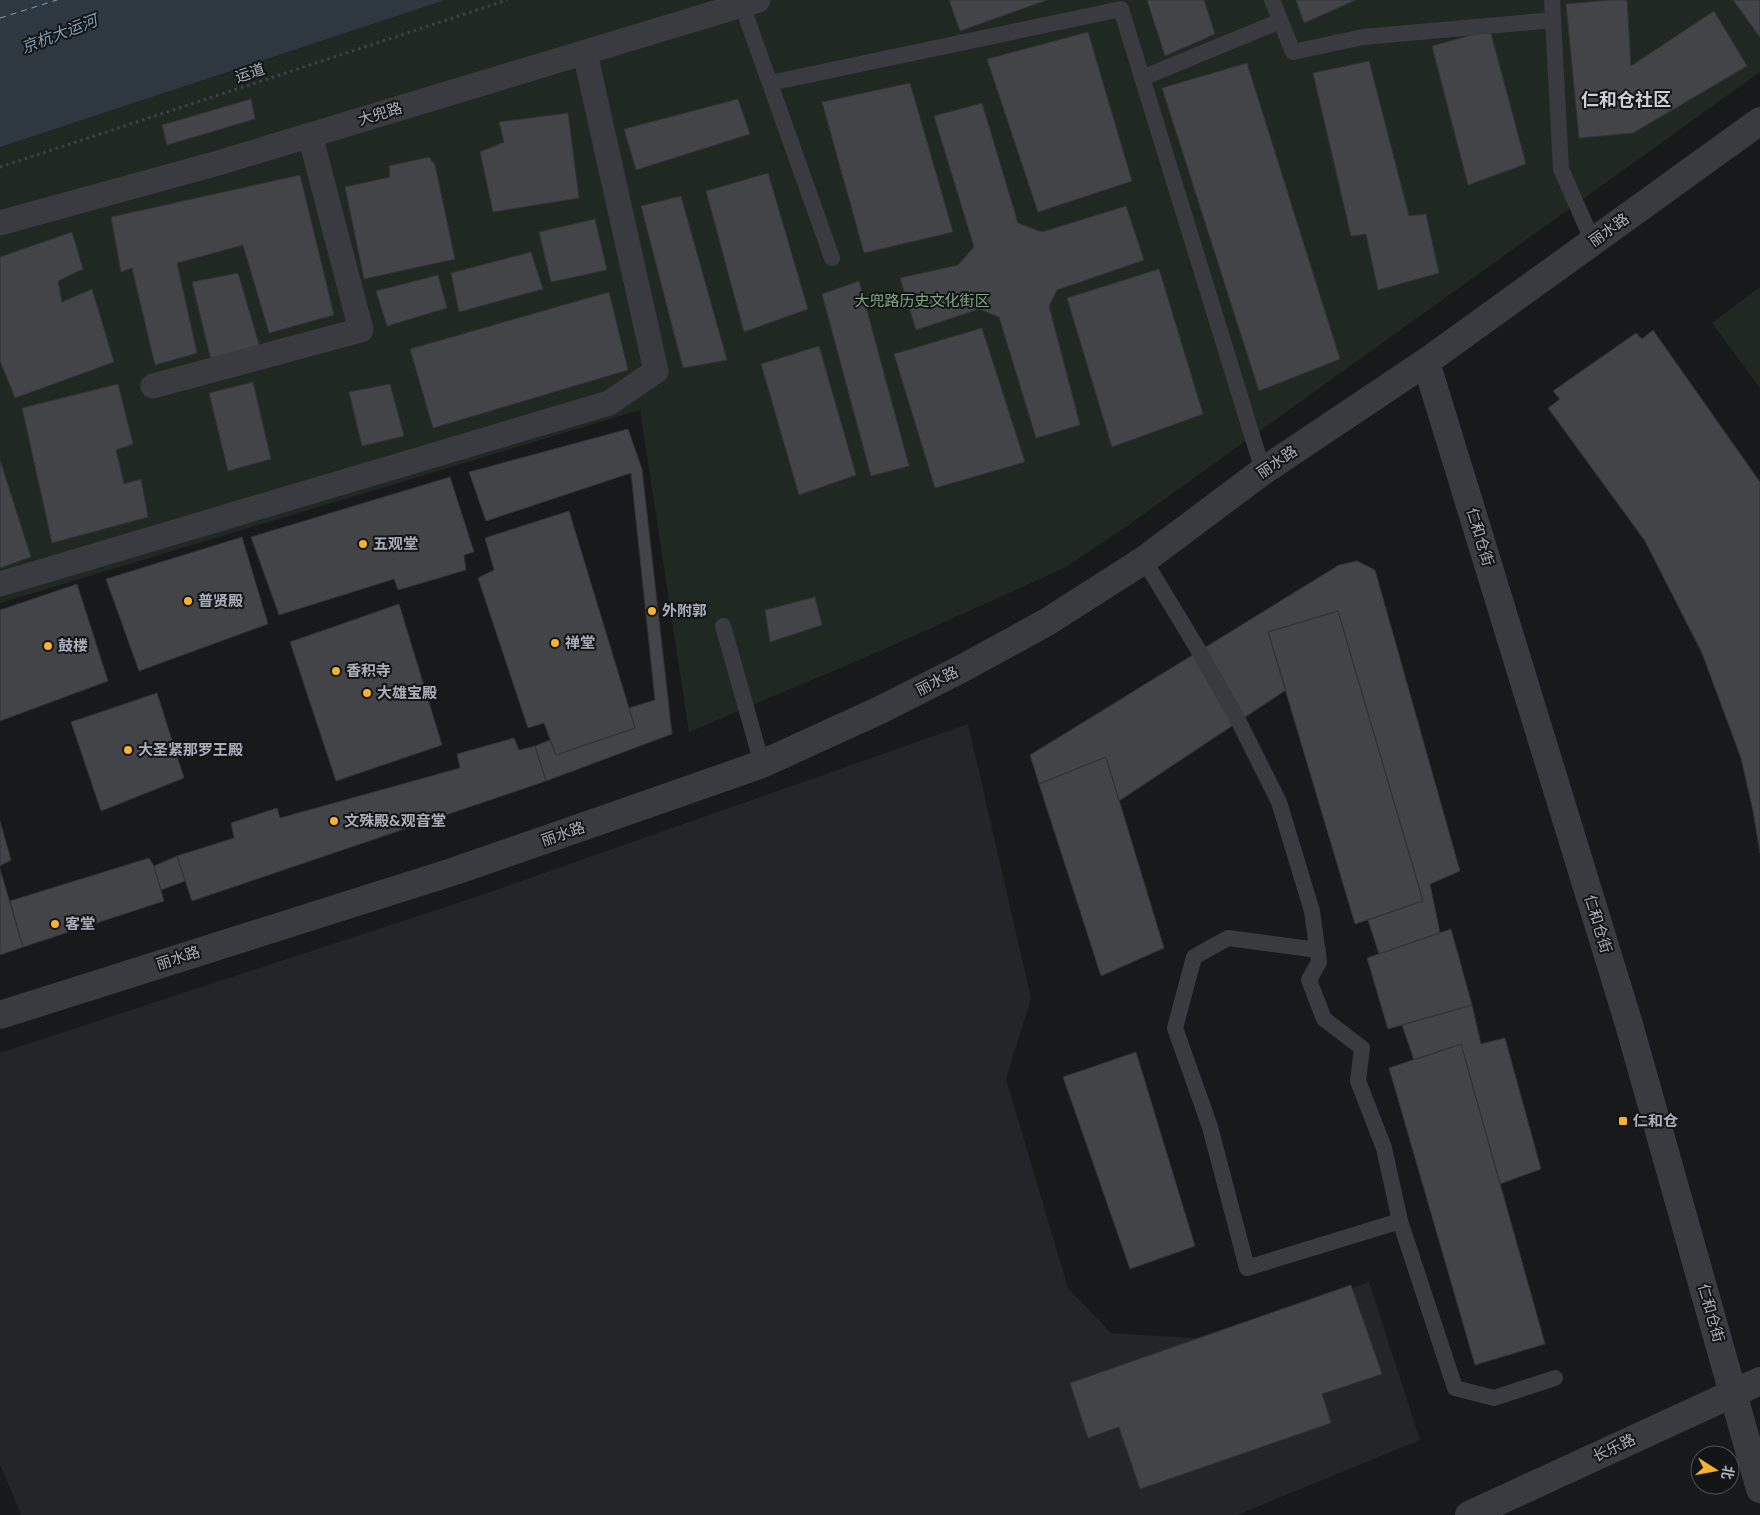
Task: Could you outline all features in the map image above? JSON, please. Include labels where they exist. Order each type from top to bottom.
[{"type":"street","name":"大兜路","points":[[0,223],[218,163],[750,2]]},
{"type":"street","points":[[0,584],[609,403],[656,371],[585,52]]},
{"type":"street","name":"丽水路","points":[[0,1015],[455,871],[762,764],[880,710],[963,668],[1047,622],[1144,560],[1263,471],[1426,362],[1760,121]]},
{"type":"street","points":[[153,386],[361,330],[310,135]]},
{"type":"street","name":"仁和仓街","points":[[1426,362],[1628,1021],[1760,1489]]},
{"type":"street","name":"长乐路","points":[[1469,1515],[1760,1381]]},
{"type":"lane","points":[[1272,0],[1293,52],[1363,37],[1553,20]]},
{"type":"lane","points":[[1552,0],[1561,169],[1593,242]]},
{"type":"lane","points":[[750,2],[770,84],[832,258]]},
{"type":"lane","points":[[770,84],[1121,9],[1263,471]]},
{"type":"lane","points":[[1142,78],[1280,21]]},
{"type":"lane","points":[[1144,560],[1199,651],[1279,802],[1312,910],[1320,962],[1309,980],[1324,1019],[1362,1048],[1358,1081],[1384,1148],[1400,1221],[1455,1388],[1494,1398],[1555,1378]]},
{"type":"lane","points":[[723,626],[762,764]]},
{"type":"lane","points":[[1318,950],[1228,938],[1194,957],[1175,1028],[1210,1127],[1247,1268],[1400,1221]]},
{"type":"path","name":"运道","points":[[0,167],[507,0]]},
{"type":"shaded area","points":[[968,724],[1031,998],[1006,1079],[1068,1288],[1111,1333],[1210,1339],[1369,1282],[1420,1440],[1237,1515],[21,1515],[0,1464],[0,1053],[473,898]]},
{"type":"green space","name":"大兜路历史文化街区","points":[[382,0],[1760,0],[1760,72],[1123,529],[1064,568],[871,655],[689,732],[640,410],[0,603],[0,127]]},
{"type":"green space","points":[[1760,287],[1760,388],[1712,323]]},
{"type":"water","name":"京杭大运河","points":[[0,0],[445,0],[0,147]]},
{"type":"building","points":[[949,0],[1047,0],[960,31]]},
{"type":"building","points":[[1147,0],[1204,0],[1215,34],[1165,56]]},
{"type":"building","points":[[1296,0],[1356,0],[1304,23]]},
{"type":"building","points":[[1627,0],[1631,66],[1714,11],[1747,66],[1633,133],[1579,138],[1566,4]]},
{"type":"building","points":[[1733,0],[1760,0],[1760,37]]},
{"type":"building","points":[[1490,30],[1526,164],[1468,185],[1432,46]]},
{"type":"building","points":[[1088,32],[1132,181],[1038,212],[987,59]]},
{"type":"building","points":[[1369,61],[1409,216],[1426,214],[1439,273],[1378,290],[1366,234],[1351,236],[1313,73]]},
{"type":"building","points":[[1247,63],[1340,359],[1259,391],[1162,88]]},
{"type":"building","points":[[910,83],[953,232],[864,253],[822,102]]},
{"type":"building","points":[[251,99],[255,119],[167,145],[162,125]]},
{"type":"building","points":[[738,99],[750,134],[636,170],[624,129]]},
{"type":"building","points":[[982,103],[1018,223],[1042,232],[1126,206],[1144,260],[1057,290],[1049,306],[1080,425],[1036,438],[999,317],[979,309],[916,330],[900,278],[958,265],[974,247],[934,116]]},
{"type":"building","points":[[568,113],[579,198],[493,212],[480,152],[504,142],[499,122]]},
{"type":"building","points":[[429,157],[435,165],[455,259],[364,279],[345,187],[390,177],[389,166]]},
{"type":"building","points":[[768,173],[808,309],[744,332],[706,191]]},
{"type":"building","points":[[300,175],[334,315],[269,333],[243,245],[177,263],[197,353],[155,365],[132,268],[121,272],[111,217]]},
{"type":"building","points":[[681,196],[727,360],[683,368],[641,206]]},
{"type":"building","points":[[595,219],[607,270],[551,282],[539,232]]},
{"type":"building","points":[[72,232],[83,269],[58,281],[62,302],[92,289],[114,362],[15,398],[0,361],[0,257]]},
{"type":"building","points":[[531,252],[543,289],[459,312],[451,273]]},
{"type":"building","points":[[1159,269],[1203,414],[1112,447],[1067,298]]},
{"type":"building","points":[[238,273],[261,351],[212,364],[192,282]]},
{"type":"building","points":[[438,275],[447,308],[387,326],[376,291]]},
{"type":"building","points":[[859,281],[909,466],[871,476],[822,294]]},
{"type":"building","points":[[609,292],[628,370],[433,428],[410,349]]},
{"type":"building","points":[[982,328],[1025,462],[935,488],[894,354]]},
{"type":"building","points":[[1653,330],[1760,482],[1760,853],[1741,758],[1702,653],[1645,541],[1548,408],[1560,399],[1553,391],[1636,333],[1642,339]]},
{"type":"building","points":[[819,346],[856,475],[799,495],[761,364]]},
{"type":"building","points":[[253,382],[271,459],[228,471],[209,393]]},
{"type":"building","points":[[118,384],[133,444],[116,450],[124,484],[141,479],[148,517],[52,543],[22,408]]},
{"type":"building","points":[[390,384],[404,436],[362,446],[349,392]]},
{"type":"building","name":"外附郭","points":[[628,429],[642,469],[672,734],[546,781],[535,746],[550,740],[556,755],[635,728],[629,708],[655,700],[631,473],[486,521],[469,472]]},
{"type":"building","points":[[0,460],[31,557],[0,568]]},
{"type":"building","name":"五观堂","points":[[450,477],[474,552],[464,555],[466,570],[398,590],[394,579],[279,615],[251,537]]},
{"type":"building","name":"禅堂","points":[[569,511],[635,728],[556,755],[544,723],[528,728],[478,578],[494,570],[485,538]]},
{"type":"building","name":"普贤殿","points":[[242,537],[268,624],[139,671],[106,579]]},
{"type":"building","points":[[1357,561],[1375,570],[1460,871],[1430,884],[1440,933],[1379,954],[1368,920],[1423,901],[1338,611],[1268,632],[1286,690],[1119,801],[1106,757],[1039,784],[1030,755],[1339,565]]},
{"type":"building","name":"鼓楼","points":[[77,584],[108,681],[0,721],[0,610]]},
{"type":"building","points":[[815,597],[822,625],[770,642],[765,610]]},
{"type":"building","name":"大雄宝殿","points":[[399,604],[442,745],[336,781],[290,642]]},
{"type":"building","points":[[1338,611],[1423,901],[1355,924],[1268,632]]},
{"type":"building","name":"大圣紧那罗王殿","points":[[157,693],[184,778],[101,811],[71,722]]},
{"type":"building","name":"文殊殿&观音堂","points":[[514,738],[519,750],[535,746],[546,781],[192,901],[177,856],[234,838],[231,823],[277,808],[280,818],[460,768],[457,754]]},
{"type":"building","points":[[1106,757],[1164,948],[1101,976],[1039,784]]},
{"type":"building","points":[[0,821],[11,860],[0,866]]},
{"type":"building","points":[[177,856],[185,881],[161,890],[154,866]]},
{"type":"building","name":"客堂","points":[[149,858],[154,866],[164,901],[23,947],[10,901]]},
{"type":"building","points":[[0,869],[23,947],[0,955]]},
{"type":"building","points":[[1451,929],[1472,1005],[1388,1029],[1367,958]]},
{"type":"building","points":[[1472,1005],[1481,1044],[1505,1038],[1541,1169],[1500,1184],[1461,1044],[1414,1060],[1402,1025]]},
{"type":"building","points":[[1461,1044],[1545,1344],[1475,1365],[1389,1068]]},
{"type":"building","points":[[1136,1052],[1195,1246],[1130,1269],[1063,1077]]},
{"type":"building","points":[[1351,1285],[1382,1374],[1322,1394],[1331,1423],[1140,1489],[1119,1427],[1088,1438],[1070,1383]]},
{"type":"ferry route","points":[[0,18],[57,0]]},
{"type":"place","name":"五观堂","points":[[363,544]]},
{"type":"place","name":"普贤殿","points":[[188,601]]},
{"type":"place","name":"外附郭","points":[[652,611]]},
{"type":"place","name":"禅堂","points":[[555,643]]},
{"type":"place","name":"鼓楼","points":[[48,646]]},
{"type":"place","name":"香积寺","points":[[336,671]]},
{"type":"place","name":"大雄宝殿","points":[[367,693]]},
{"type":"place","name":"大圣紧那罗王殿","points":[[128,750]]},
{"type":"place","name":"文殊殿&观音堂","points":[[334,821]]},
{"type":"place","name":"客堂","points":[[55,924]]},
{"type":"place","name":"仁和仓","points":[[1623,1121]]},
{"type":"district","name":"仁和仓社区","points":[[1626,100]]}]
